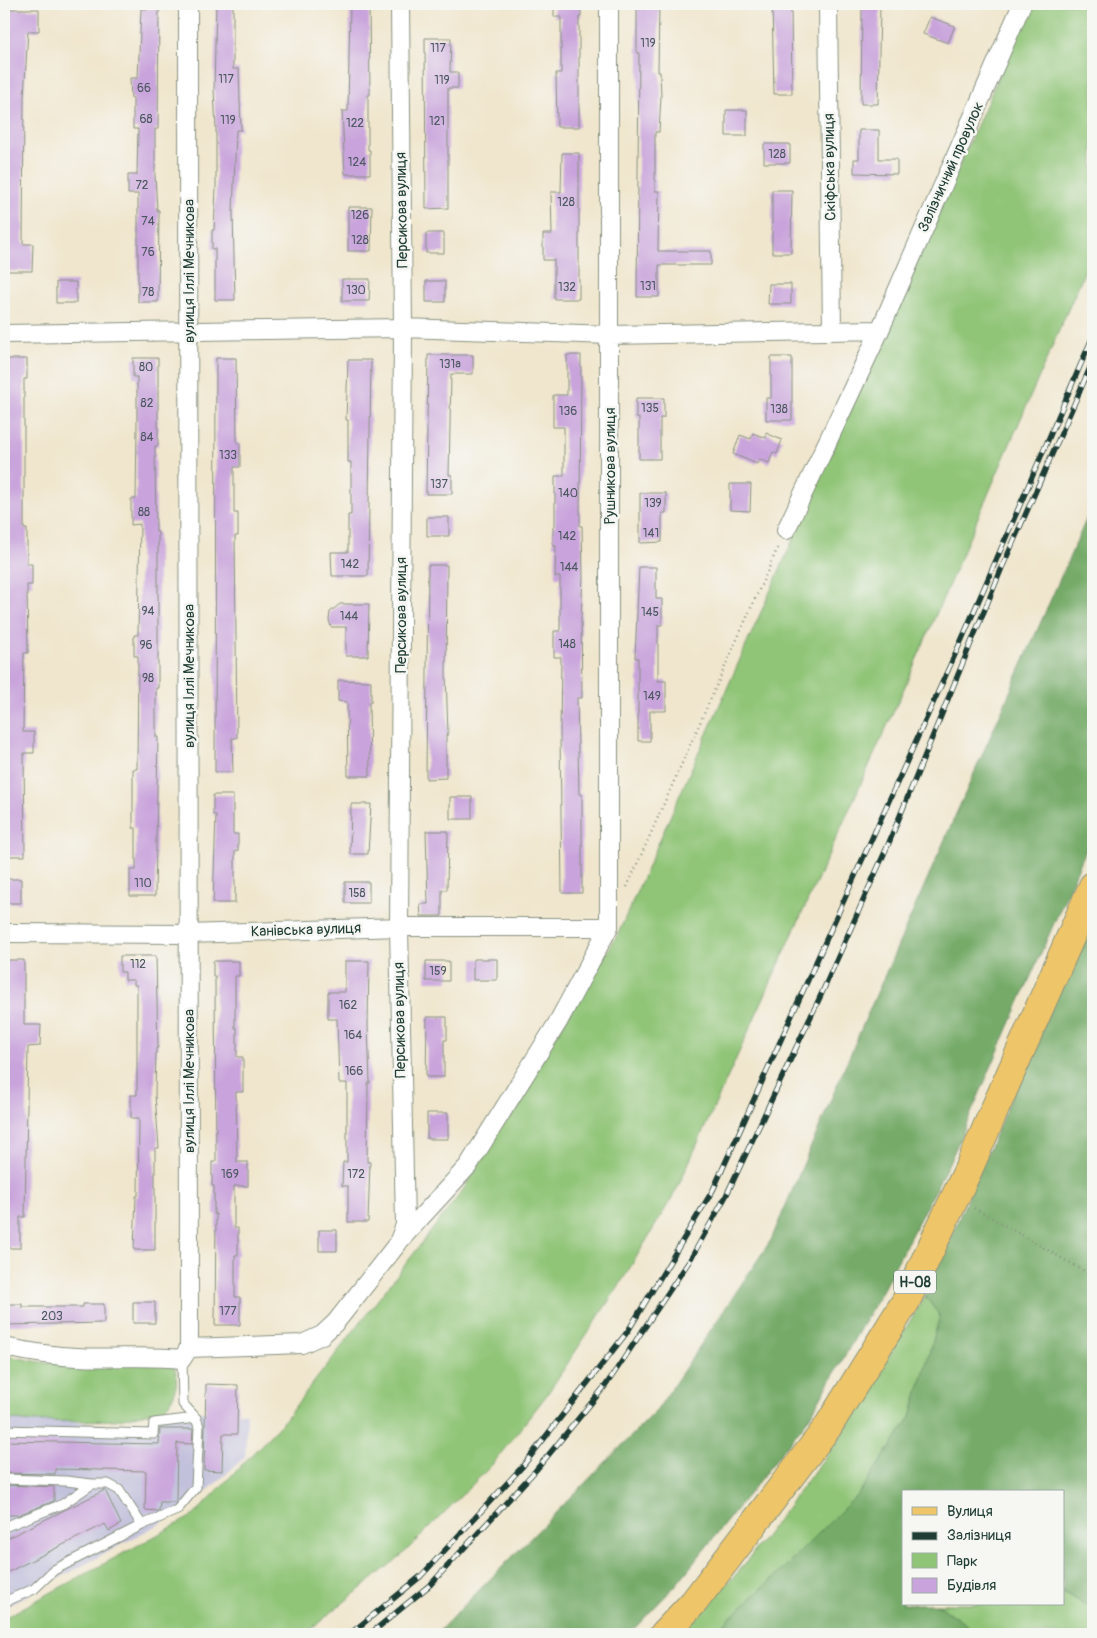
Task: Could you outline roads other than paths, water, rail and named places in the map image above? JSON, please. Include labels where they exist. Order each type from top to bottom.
[{"type":"main road","name":"Н-08","points":[[664,1634],[694,1602],[827,1428],[906,1301],[955,1198],[1093,886]]},
{"type":"street","name":"вулиця Іллі Мечникова","points":[[186,1353],[188,4]]},
{"type":"street","name":"Персикова вулиця","points":[[398,1243],[405,1225],[399,927],[403,328],[400,4]]},
{"type":"street","name":"Рушникова вулиця","points":[[609,4],[609,928]]},
{"type":"street","name":"Скіфська вулиця","points":[[828,4],[832,330]]},
{"type":"street","name":"Залізничний провулок","points":[[880,330],[1022,4]]},
{"type":"street","points":[[4,334],[403,328],[610,335],[880,330],[786,530]]},
{"type":"street","name":"Канівська вулиця","points":[[4,933],[188,934],[399,927],[609,928]]},
{"type":"street","points":[[4,1347],[39,1354],[78,1357],[156,1356],[302,1344],[322,1335],[336,1322],[398,1243],[468,1166],[558,1022],[609,928]]},
{"type":"lane","points":[[4,1602],[34,1589],[54,1570],[142,1525],[177,1510],[196,1488],[199,1427],[196,1418],[183,1404],[186,1353]]},
{"type":"lane","points":[[4,1430],[153,1434],[154,1423],[196,1418]]},
{"type":"lane","points":[[4,1479],[108,1484],[120,1490],[142,1525]]},
{"type":"lane","points":[[4,1527],[63,1504],[92,1484]]},
{"type":"railway","points":[[350,1634],[421,1576],[522,1467],[628,1331],[713,1190],[962,639],[1093,336]]},
{"type":"railway","points":[[370,1634],[431,1584],[536,1470],[606,1385],[690,1260],[726,1196],[821,995],[888,845],[1001,570],[1093,361]]}]
